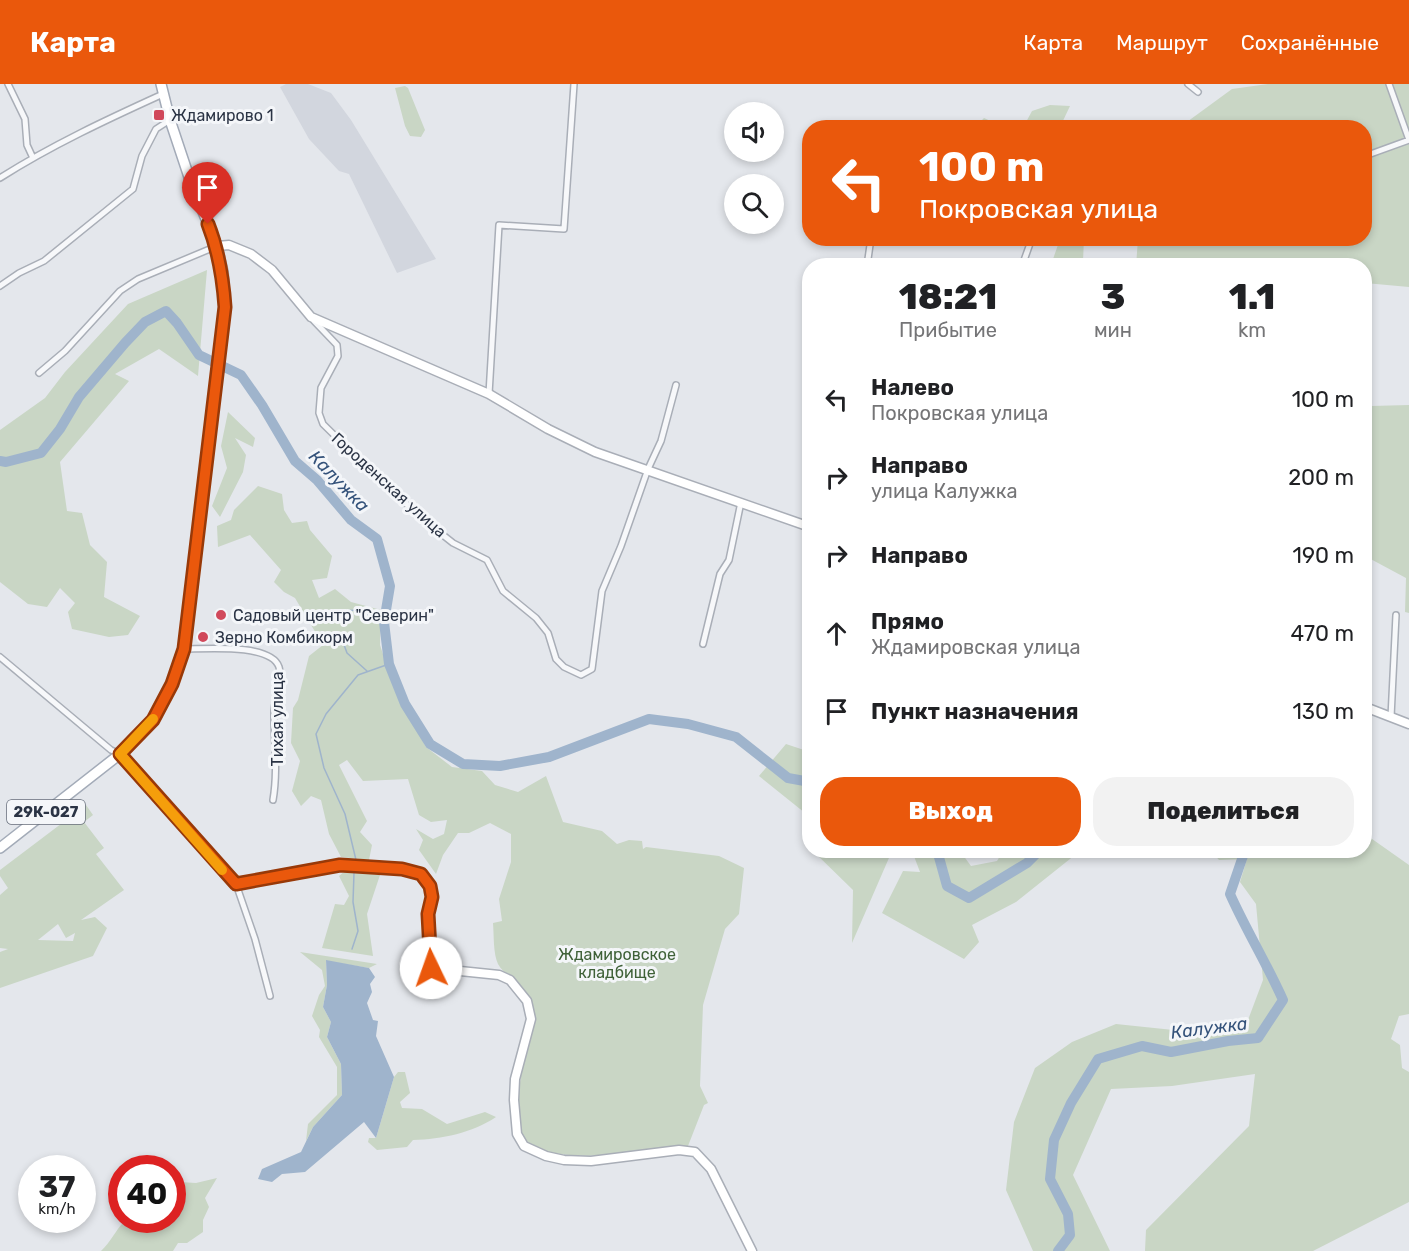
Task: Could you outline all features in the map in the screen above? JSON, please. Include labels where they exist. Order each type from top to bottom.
[{"type":"main road","points":[[120,754],[153,720],[172,684],[184,649],[225,307],[223,272],[217,246],[190,180],[162,89]]},
{"type":"main road","name":"29К-027","points":[[0,848],[120,754]]},
{"type":"street","points":[[8,84],[25,119],[27,145],[33,158]]},
{"type":"street","points":[[489,394],[499,225],[564,229],[574,84]]},
{"type":"street","points":[[1188,84],[1198,92]]},
{"type":"street","points":[[1372,153],[1409,140],[1389,84]]},
{"type":"street","points":[[0,178],[162,89]]},
{"type":"street","points":[[0,286],[19,273],[44,261],[133,189],[142,156],[156,129],[170,120]]},
{"type":"street","name":"Городенская улица","points":[[217,246],[229,245],[251,254],[272,270],[337,345],[338,356],[321,388],[320,413],[323,424],[390,490],[443,535],[453,543],[487,560],[503,591],[536,618],[548,633],[556,659],[575,674],[586,674],[592,669],[602,591],[648,469],[661,441],[676,385]]},
{"type":"street","points":[[39,373],[65,351],[120,291],[138,279],[217,246]]},
{"type":"street","name":"Городенская улица","points":[[311,317],[489,394],[557,434],[596,452],[802,524]]},
{"type":"street","points":[[703,644],[720,574],[729,560],[741,502]]},
{"type":"street","points":[[1391,717],[1395,615]]},
{"type":"street","name":"Тихая улица","points":[[184,649],[242,649],[261,653],[275,660],[280,669],[274,710],[277,777],[273,800]]},
{"type":"street","points":[[0,657],[111,750],[120,754],[236,884],[255,939],[270,996]]},
{"type":"street","points":[[1372,710],[1409,724]]},
{"type":"street","points":[[236,884],[340,865],[402,869],[421,874],[430,886],[432,897],[428,914],[431,968],[499,975],[510,980],[527,1001],[531,1019],[515,1079],[517,1134],[524,1146],[546,1156],[564,1160],[591,1161],[679,1150],[695,1152],[711,1169],[752,1251]]},
{"type":"shaded area","points":[[286,84],[308,84],[331,93],[351,120],[436,259],[397,273],[349,174],[339,171],[309,139],[280,87]]},
{"type":"green space","points":[[1268,84],[1409,84],[1409,287],[1372,284],[1372,258],[1137,258],[1137,246],[1372,246],[1372,120],[1190,120],[1232,89]]},
{"type":"green space","points":[[405,86],[408,88],[425,130],[421,137],[410,136],[405,126],[395,88]]},
{"type":"green space","points":[[1050,105],[1070,106],[1063,120],[1027,120],[1032,111]]},
{"type":"green space","points":[[1058,246],[1084,246],[1083,258],[1053,258]]},
{"type":"green space","points":[[207,270],[198,376],[159,349],[115,374],[129,381],[60,462],[67,511],[82,513],[90,545],[107,562],[104,597],[140,616],[128,635],[109,637],[72,629],[68,612],[75,603],[60,588],[47,607],[28,604],[0,582],[0,430],[45,398],[65,372],[128,304]]},
{"type":"green space","points":[[1409,405],[1409,613],[1405,612],[1406,578],[1372,560],[1372,406]]},
{"type":"green space","points":[[228,412],[255,438],[253,447],[235,438],[246,455],[243,472],[220,517],[212,506],[227,468],[221,446]]},
{"type":"green space","name":"Ждамировское кладбище","points":[[258,486],[282,494],[284,510],[292,523],[307,521],[310,530],[332,556],[327,578],[312,580],[319,598],[335,589],[351,602],[381,610],[380,645],[395,691],[426,747],[452,767],[482,771],[495,785],[518,792],[546,776],[563,822],[602,831],[617,844],[629,840],[642,841],[643,849],[646,847],[719,856],[744,868],[739,914],[725,929],[703,1005],[700,1086],[708,1103],[704,1105],[688,1146],[626,1154],[576,1155],[554,1153],[536,1147],[520,1132],[517,1104],[529,1033],[531,1004],[525,991],[506,974],[496,960],[493,923],[502,921],[499,899],[511,862],[511,834],[490,823],[469,833],[458,833],[443,855],[436,874],[419,850],[423,840],[416,829],[433,839],[444,834],[447,820],[431,822],[419,815],[408,779],[363,781],[347,760],[339,765],[367,821],[360,832],[372,845],[369,860],[341,857],[329,834],[321,800],[311,796],[301,806],[292,791],[300,761],[291,743],[293,708],[298,700],[309,656],[323,645],[295,598],[284,592],[274,582],[281,570],[250,535],[218,547],[217,526],[231,520],[234,510]]},
{"type":"green space","points":[[786,744],[802,749],[802,811],[759,776]]},
{"type":"green space","points":[[86,805],[93,815],[84,822],[104,848],[96,854],[124,890],[81,920],[95,917],[107,928],[93,956],[0,988],[0,952],[8,949],[0,948],[0,895],[8,888],[0,876],[0,870]],"holes":[[[58,924],[66,938],[75,933],[73,941],[38,940]]]},
{"type":"green space","points":[[1372,839],[1409,865],[1409,1014],[1399,1016],[1391,1039],[1400,1045],[1402,1068],[1409,1072],[1409,1202],[1313,1251],[1145,1251],[1146,1230],[1249,1126],[1255,1074],[1172,1086],[1111,1089],[1073,1175],[1110,1251],[1033,1251],[1006,1190],[1014,1122],[1035,1068],[1072,1042],[1116,1024],[1202,1033],[1248,1020],[1263,980],[1256,904],[1240,882],[1247,859],[1219,860],[1217,858],[1372,858]]},
{"type":"green space","points":[[820,858],[889,858],[852,943],[853,890]]},
{"type":"green space","points":[[915,858],[965,858],[971,866],[997,861],[999,858],[1071,858],[1016,902],[972,925],[979,942],[964,959],[882,913],[903,871],[920,872]]},
{"type":"green space","points":[[345,871],[380,875],[367,914],[373,956],[322,948],[335,904],[344,905],[349,896],[339,876]]},
{"type":"green space","points":[[300,952],[377,964],[369,968],[326,961],[327,985],[323,1007],[331,1022],[327,1037],[341,1064],[342,1095],[313,1127],[306,1141],[308,1124],[337,1095],[337,1067],[319,1037],[320,1030],[312,1016],[319,995],[325,986],[322,970]]},
{"type":"green space","points":[[398,1072],[405,1072],[410,1093],[400,1102],[402,1108],[422,1109],[447,1124],[485,1112],[496,1117],[487,1123],[456,1134],[413,1140],[407,1147],[377,1150],[368,1142],[369,1138],[376,1138],[394,1077]]},
{"type":"green space","points":[[217,1178],[205,1198],[209,1207],[203,1220],[203,1232],[187,1243],[178,1243],[173,1251],[101,1251],[116,1233],[186,1233],[186,1182],[196,1183]]},
{"type":"water","points":[[326,960],[369,968],[375,977],[370,984],[372,992],[367,1003],[373,1020],[378,1021],[376,1036],[394,1077],[376,1138],[364,1122],[305,1172],[282,1174],[272,1182],[258,1179],[262,1169],[301,1152],[313,1127],[342,1095],[341,1064],[327,1037],[331,1022],[323,1007],[327,985]]},
{"type":"waterway","name":"Калужка","points":[[0,461],[6,462],[41,453],[60,429],[79,397],[125,343],[145,322],[166,311],[199,355],[241,375],[262,405],[295,461],[317,480],[351,520],[377,539],[390,586],[384,622],[389,664],[405,704],[430,744],[463,764],[500,766],[549,757],[649,719],[688,724],[736,737],[788,778],[802,781]]},
{"type":"waterway","points":[[336,610],[361,611],[384,622]]},
{"type":"waterway","points":[[330,636],[343,642],[347,653],[367,671]]},
{"type":"waterway","points":[[356,860],[345,814],[324,768],[316,734],[326,714],[358,675],[389,664]]},
{"type":"waterway","name":"Калужка","points":[[939,858],[947,886],[969,898],[1032,858]]},
{"type":"waterway","name":"Калужка","points":[[1058,1251],[1070,1235],[1068,1214],[1050,1179],[1054,1140],[1071,1103],[1098,1059],[1142,1046],[1171,1052],[1228,1041],[1258,1038],[1283,1000],[1230,894],[1242,858]]},
{"type":"waterway","points":[[352,949],[358,931],[353,902],[354,873]]},
{"type":"slow traffic","points":[[153,719],[120,754],[222,870]]},
{"type":"place","name":"Ждамирово 1","points":[[159,115]]},
{"type":"place","name":"Садовый центр \"Северин\"","points":[[221,615]]},
{"type":"place","name":"Зерно Комбикорм","points":[[203,637]]},
{"type":"route","points":[[208,224],[217,246],[223,272],[225,307],[184,649],[172,684],[153,720],[120,754],[230,880],[236,884],[340,865],[402,869],[421,874],[430,886],[432,897],[428,914],[431,968]]}]
